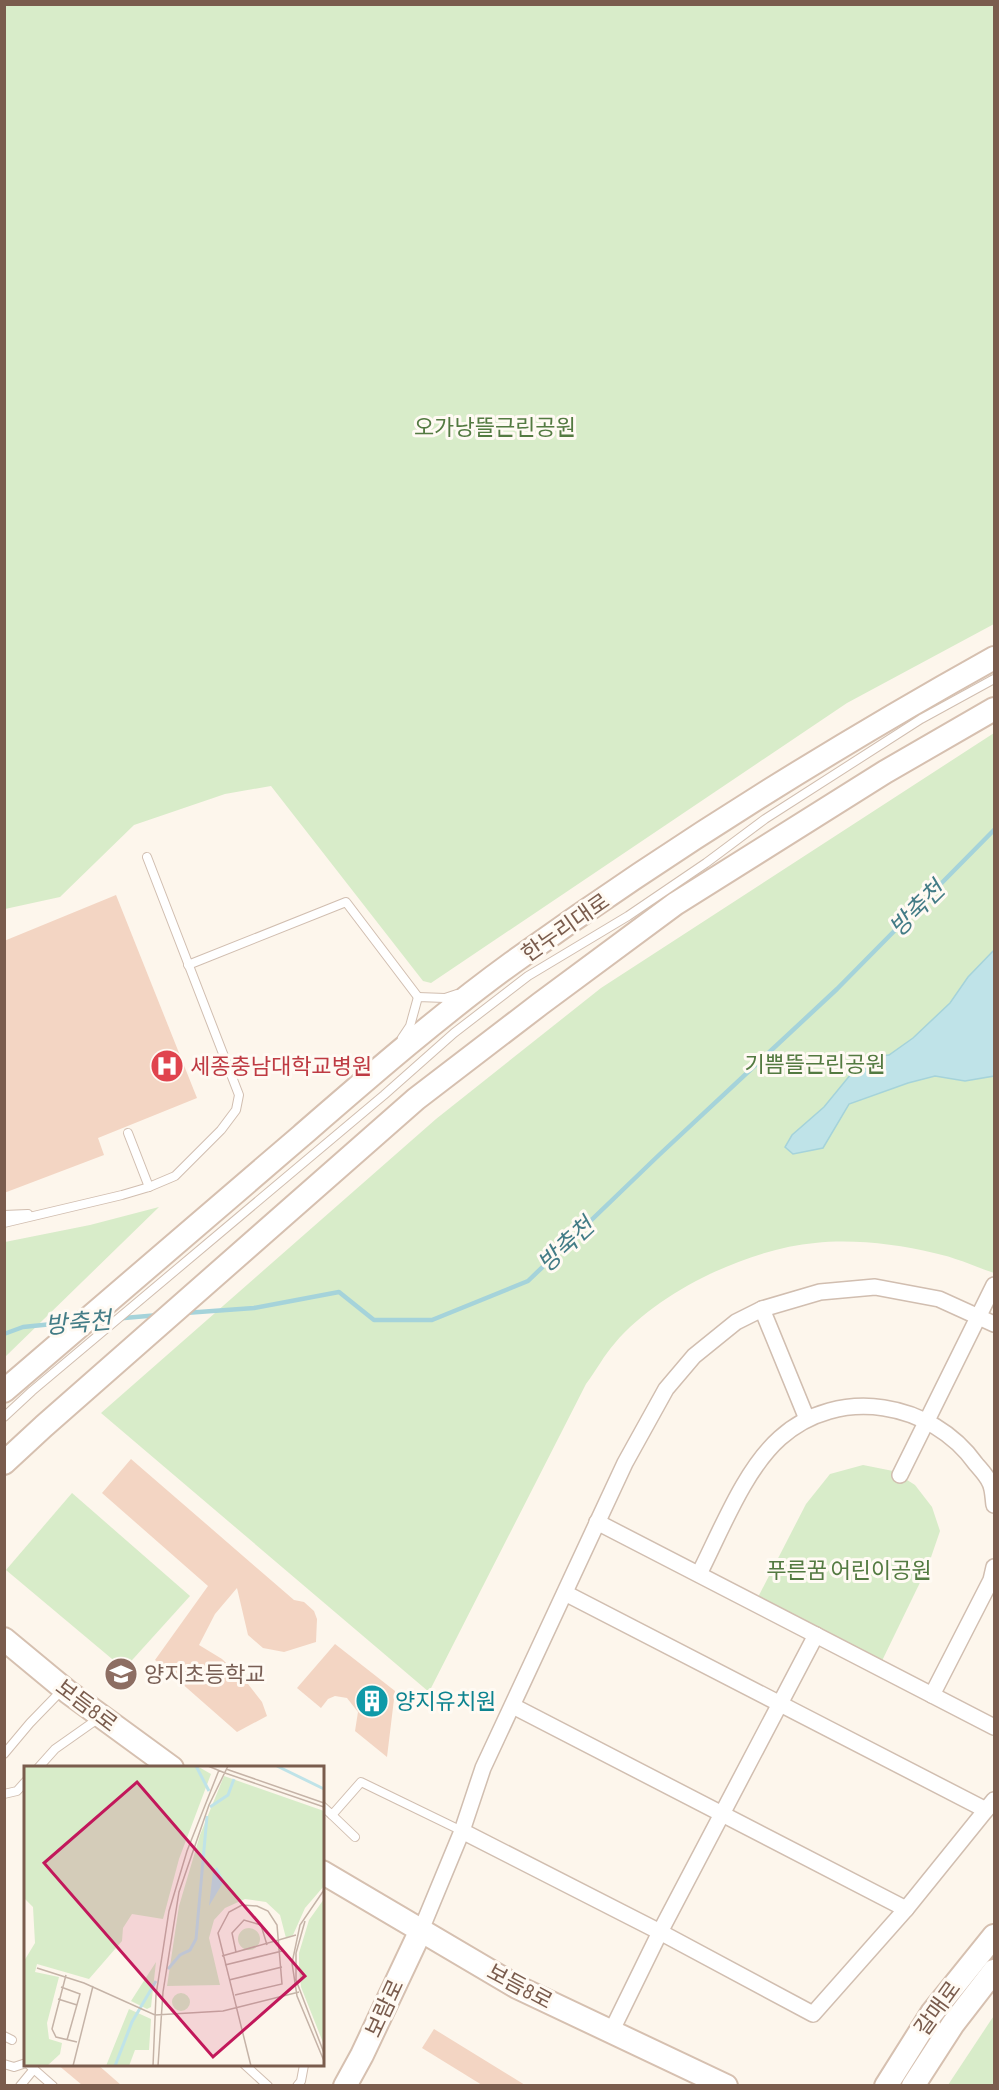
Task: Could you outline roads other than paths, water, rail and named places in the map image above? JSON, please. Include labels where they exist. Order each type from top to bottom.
[{"type":"street","name":"한누리대로","points":[[4,1391],[386,1064],[511,964],[642,874],[778,786],[994,658]]},
{"type":"street","name":"한누리대로","points":[[4,1463],[416,1099],[540,1004],[675,904],[885,772],[994,709]]},
{"type":"street","points":[[900,1475],[994,1285]]},
{"type":"street","points":[[421,1930],[462,1831],[483,1768],[625,1463],[666,1389],[703,1349],[736,1322],[762,1309],[820,1292],[875,1287],[939,1299],[994,1324]]},
{"type":"street","points":[[762,1309],[807,1419]]},
{"type":"street","points":[[699,1574],[753,1468],[780,1438],[807,1419],[844,1407],[876,1406],[921,1417],[947,1433],[966,1450],[990,1483],[994,1505]]},
{"type":"street","points":[[597,1522],[994,1727]]},
{"type":"street","points":[[932,1695],[991,1580],[994,1567]]},
{"type":"street","points":[[462,1831],[660,1932],[813,2014],[906,1909],[990,1805],[780,1703],[565,1593]]},
{"type":"street","points":[[612,2030],[660,1932],[816,1635]]},
{"type":"street","name":"보듬8로","points":[[4,1639],[64,1688],[171,1766]]},
{"type":"street","points":[[513,1706],[906,1909]]},
{"type":"street","name":"보듬8로","points":[[324,1873],[517,1987],[726,2085]]},
{"type":"street","name":"보람로","points":[[345,2085],[362,2055],[421,1930]]},
{"type":"street","name":"갈매로","points":[[885,2085],[932,2013],[994,1936]]},
{"type":"street","name":"갈매로","points":[[913,2085],[953,2024],[994,1971]]},
{"type":"lane","points":[[4,1417],[41,1383],[222,1229],[258,1202],[454,1033],[528,976],[628,916],[765,819],[911,725],[994,679]]},
{"type":"lane","points":[[4,1223],[122,1195],[175,1176],[221,1130],[236,1110],[239,1095],[147,857]]},
{"type":"lane","points":[[188,965],[346,902],[418,997]]},
{"type":"lane","points":[[418,997],[445,998],[484,985]]},
{"type":"lane","points":[[386,1064],[410,1026],[418,997]]},
{"type":"lane","points":[[128,1133],[149,1187]]},
{"type":"lane","points":[[4,1215],[42,1213]]},
{"type":"lane","points":[[4,1754],[64,1688]]},
{"type":"lane","points":[[39,1766],[55,1749],[102,1716]]},
{"type":"lane","points":[[332,1815],[361,1782],[462,1831]]},
{"type":"lane","points":[[4,1794],[17,1791],[24,1783]]},
{"type":"lane","points":[[324,1808],[355,1837]]},
{"type":"lane","points":[[4,2064],[14,2067],[24,2066]]},
{"type":"lane","points":[[20,2085],[29,2066]]},
{"type":"lane","points":[[30,2066],[53,2085]]},
{"type":"lane","points":[[246,2066],[268,2085]]},
{"type":"lane","points":[[297,2085],[301,2081],[304,2066]]},
{"type":"water","points":[[994,950],[994,1076],[965,1081],[935,1076],[908,1083],[849,1104],[823,1148],[793,1154],[785,1147],[792,1135],[824,1107],[851,1074],[870,1057],[889,1055],[913,1038],[950,1003],[968,977]]},
{"type":"waterway","name":"방축천","points":[[185,1313],[254,1308],[339,1292],[374,1320],[432,1320],[528,1281],[837,989],[994,830]]},
{"type":"waterway","name":"방축천","points":[[101,1320],[159,1315]]},
{"type":"waterway","name":"방축천","points":[[4,1334],[23,1327],[72,1322]]},
{"type":"place","name":"세종충남대학교병원","points":[[167,1066]]},
{"type":"place","name":"양지초등학교","points":[[121,1674]]},
{"type":"place","name":"양지유치원","points":[[372,1701]]},
{"type":"park label","name":"오가낭뜰근린공원","points":[[495,427]]},
{"type":"park label","name":"기쁨뜰근린공원","points":[[815,1064]]},
{"type":"park label","name":"푸른꿈 어린이공원","points":[[849,1570]]}]
